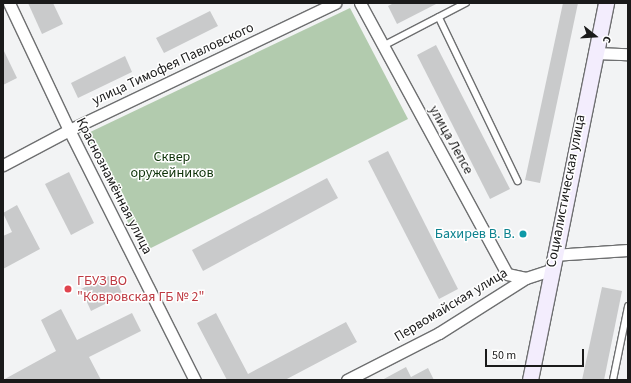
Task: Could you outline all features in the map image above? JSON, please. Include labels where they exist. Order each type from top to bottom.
[{"type":"main road","name":"Социалистическая улица","points":[[530,380],[553,255],[594,53],[606,3]]},
{"type":"street","name":"Краснознамённая улица","points":[[9,3],[69,130],[195,380]]},
{"type":"street","name":"улица Тимофея Павловского","points":[[3,165],[69,130],[335,3]]},
{"type":"street","name":"улица Лепсе","points":[[360,3],[507,274],[526,278]]},
{"type":"street","points":[[594,53],[628,54]]},
{"type":"street","points":[[553,255],[628,250]]},
{"type":"street","name":"Первомайская улица","points":[[347,380],[439,333],[526,278],[550,270]]},
{"type":"lane","points":[[383,46],[466,3]]},
{"type":"lane","points":[[439,17],[518,182]]},
{"type":"lane","points":[[613,380],[628,307]]},
{"type":"green space","name":"Сквер оружейников","points":[[350,8],[408,119],[143,252],[84,135]]},
{"type":"building","points":[[28,3],[53,3],[63,24],[42,34]]},
{"type":"building","points":[[394,3],[438,3],[397,24],[388,6]]},
{"type":"building","points":[[563,3],[578,3],[540,183],[525,180]]},
{"type":"building","points":[[210,11],[218,26],[164,53],[156,38]]},
{"type":"building","points":[[436,45],[510,189],[490,199],[417,55]]},
{"type":"building","points":[[3,49],[17,78],[3,85]]},
{"type":"building","points":[[125,56],[132,72],[78,98],[71,83]]},
{"type":"building","points":[[388,151],[458,289],[439,299],[368,161]]},
{"type":"building","points":[[69,172],[94,223],[71,235],[45,184]]},
{"type":"building","points":[[327,178],[338,198],[203,271],[192,250]]},
{"type":"building","points":[[17,205],[40,249],[3,269],[3,236],[12,232],[3,213]]},
{"type":"building","points":[[113,274],[123,295],[91,311],[81,289]]},
{"type":"building","points":[[602,287],[622,291],[604,380],[582,380]]},
{"type":"building","points":[[61,309],[77,340],[132,313],[141,331],[89,357],[101,380],[3,380],[56,351],[41,320]]},
{"type":"building","points":[[216,313],[248,374],[346,322],[357,342],[285,380],[227,380],[197,323]]},
{"type":"building","points":[[406,367],[411,377],[428,368],[434,380],[382,380]]},
{"type":"place","name":"Бахирев В. В.","points":[[523,234]]},
{"type":"place","name":"ГБУЗ ВО \"Ковровская ГБ № 2\"","points":[[68,289]]}]
